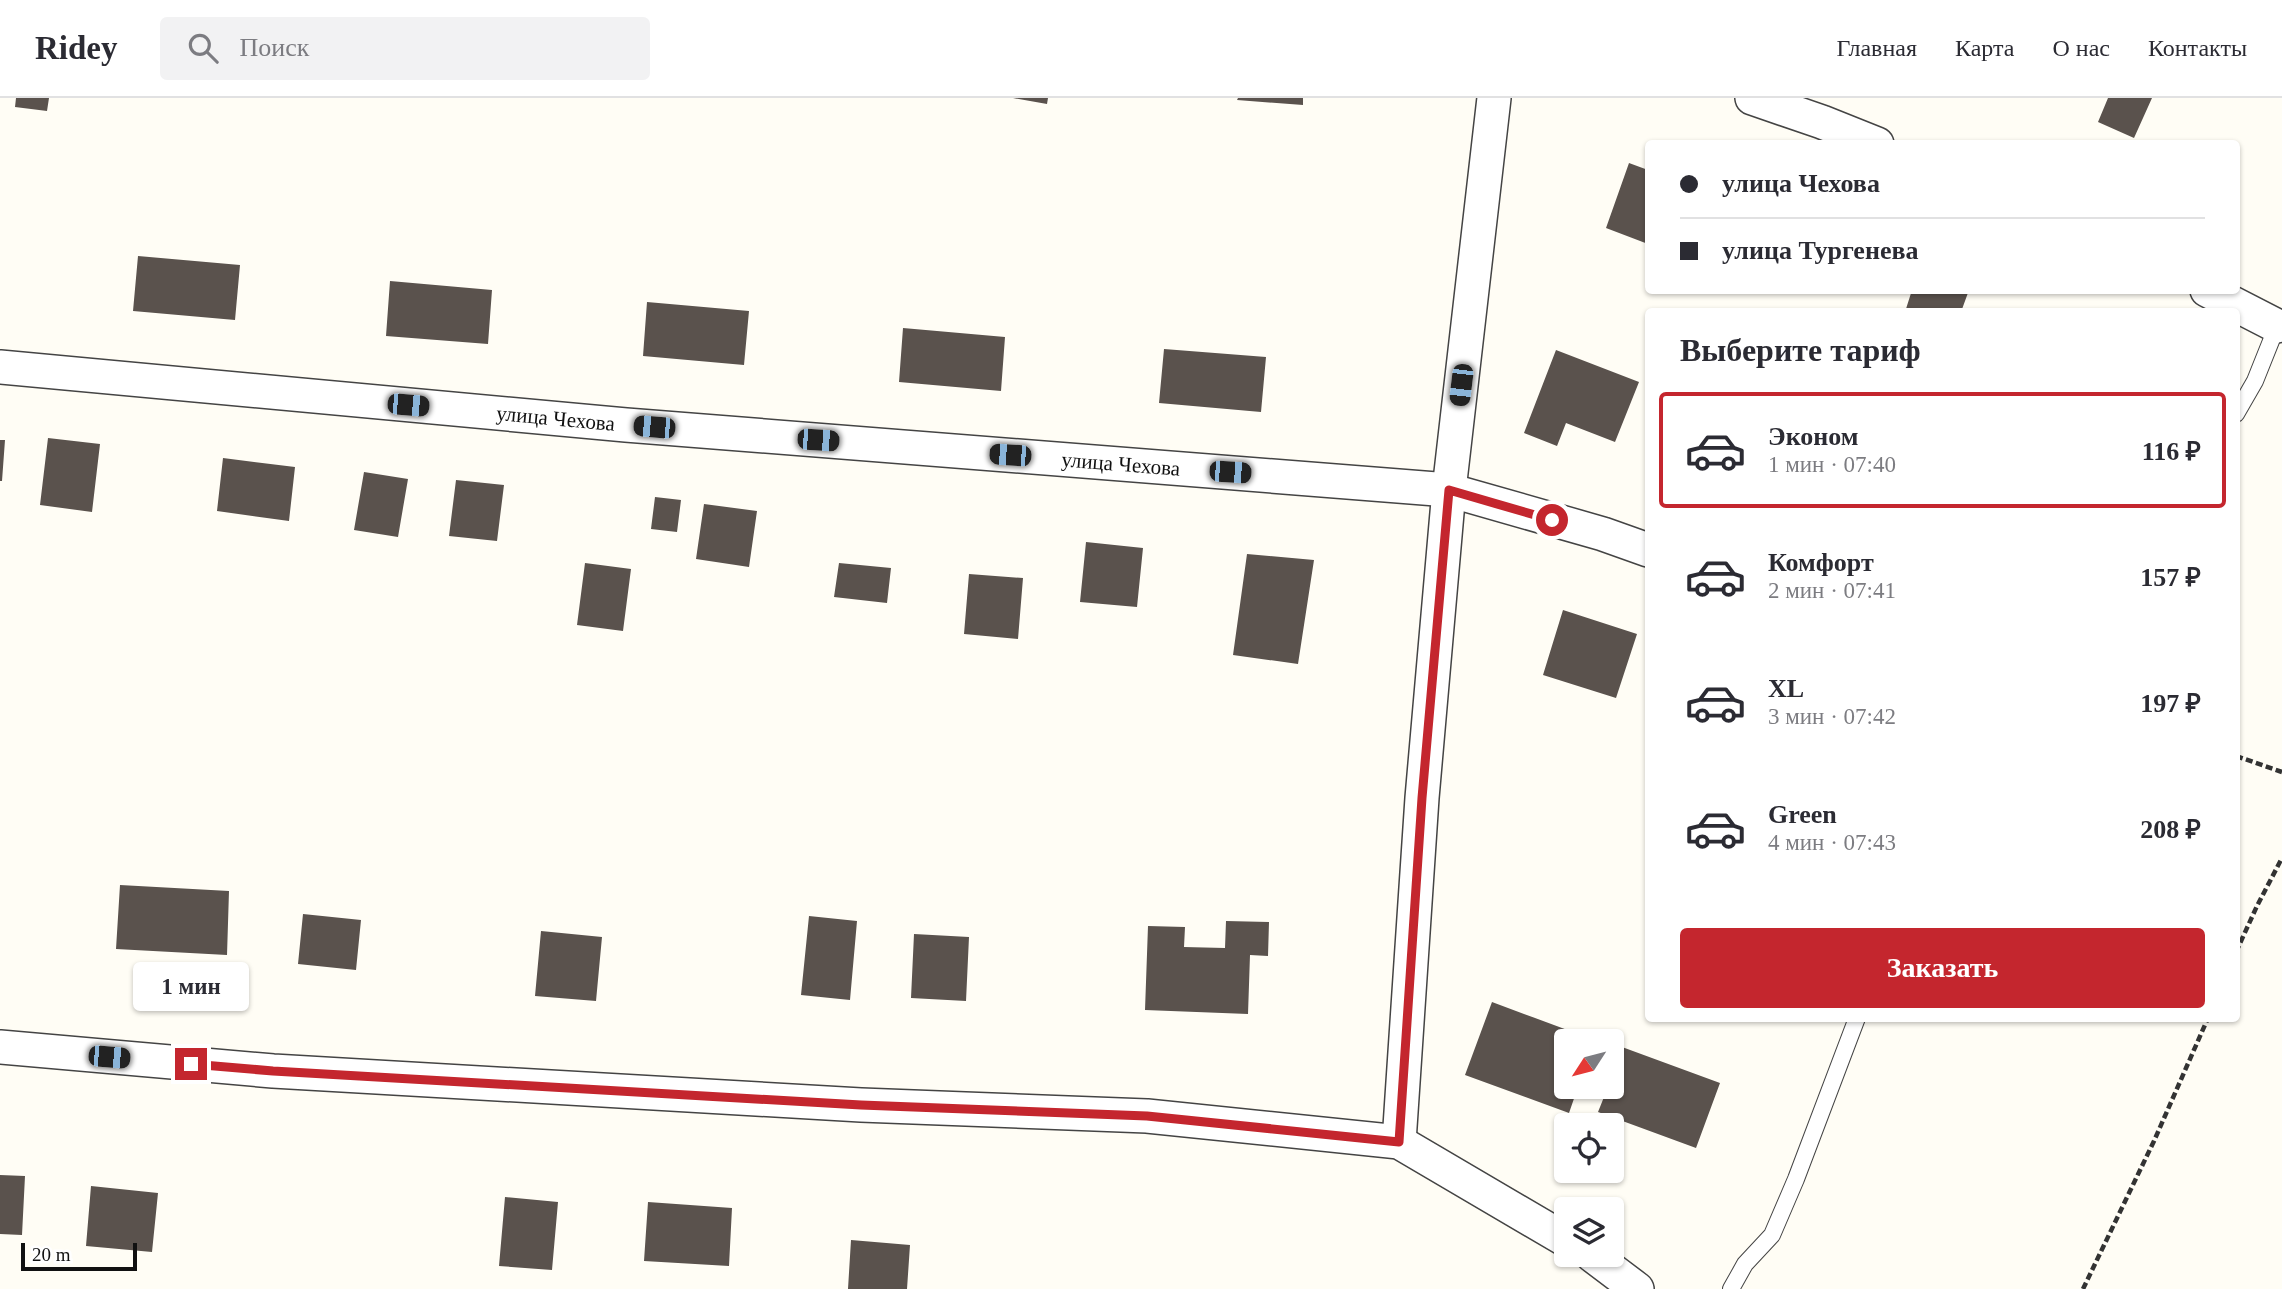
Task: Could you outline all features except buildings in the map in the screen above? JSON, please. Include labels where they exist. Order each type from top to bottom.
[{"type":"street","points":[[1399,1142],[1422,798],[1449,490],[1494,98]]},
{"type":"street","points":[[1752,98],[1866,140]]},
{"type":"street","points":[[2215,294],[2277,326]]},
{"type":"street","name":"улица Чехова","points":[[0,368],[640,426],[1449,490],[1645,549]]},
{"type":"street","points":[[0,1047],[287,1072],[861,1105],[1147,1116],[1399,1142],[1554,1233]]},
{"type":"street","points":[[1608,1267],[1637,1289]]},
{"type":"lane","points":[[2240,407],[2255,381],[2277,326]]},
{"type":"lane","points":[[1731,1289],[1745,1264],[1772,1235],[1855,1022]]},
{"type":"path","points":[[2240,757],[2282,772]]},
{"type":"path","points":[[2240,943],[2282,858]]},
{"type":"path","points":[[2083,1289],[2154,1141],[2206,1022]]},
{"type":"route","points":[[191,1064],[861,1105],[1147,1116],[1399,1142],[1422,798],[1449,490],[1552,520]]}]
